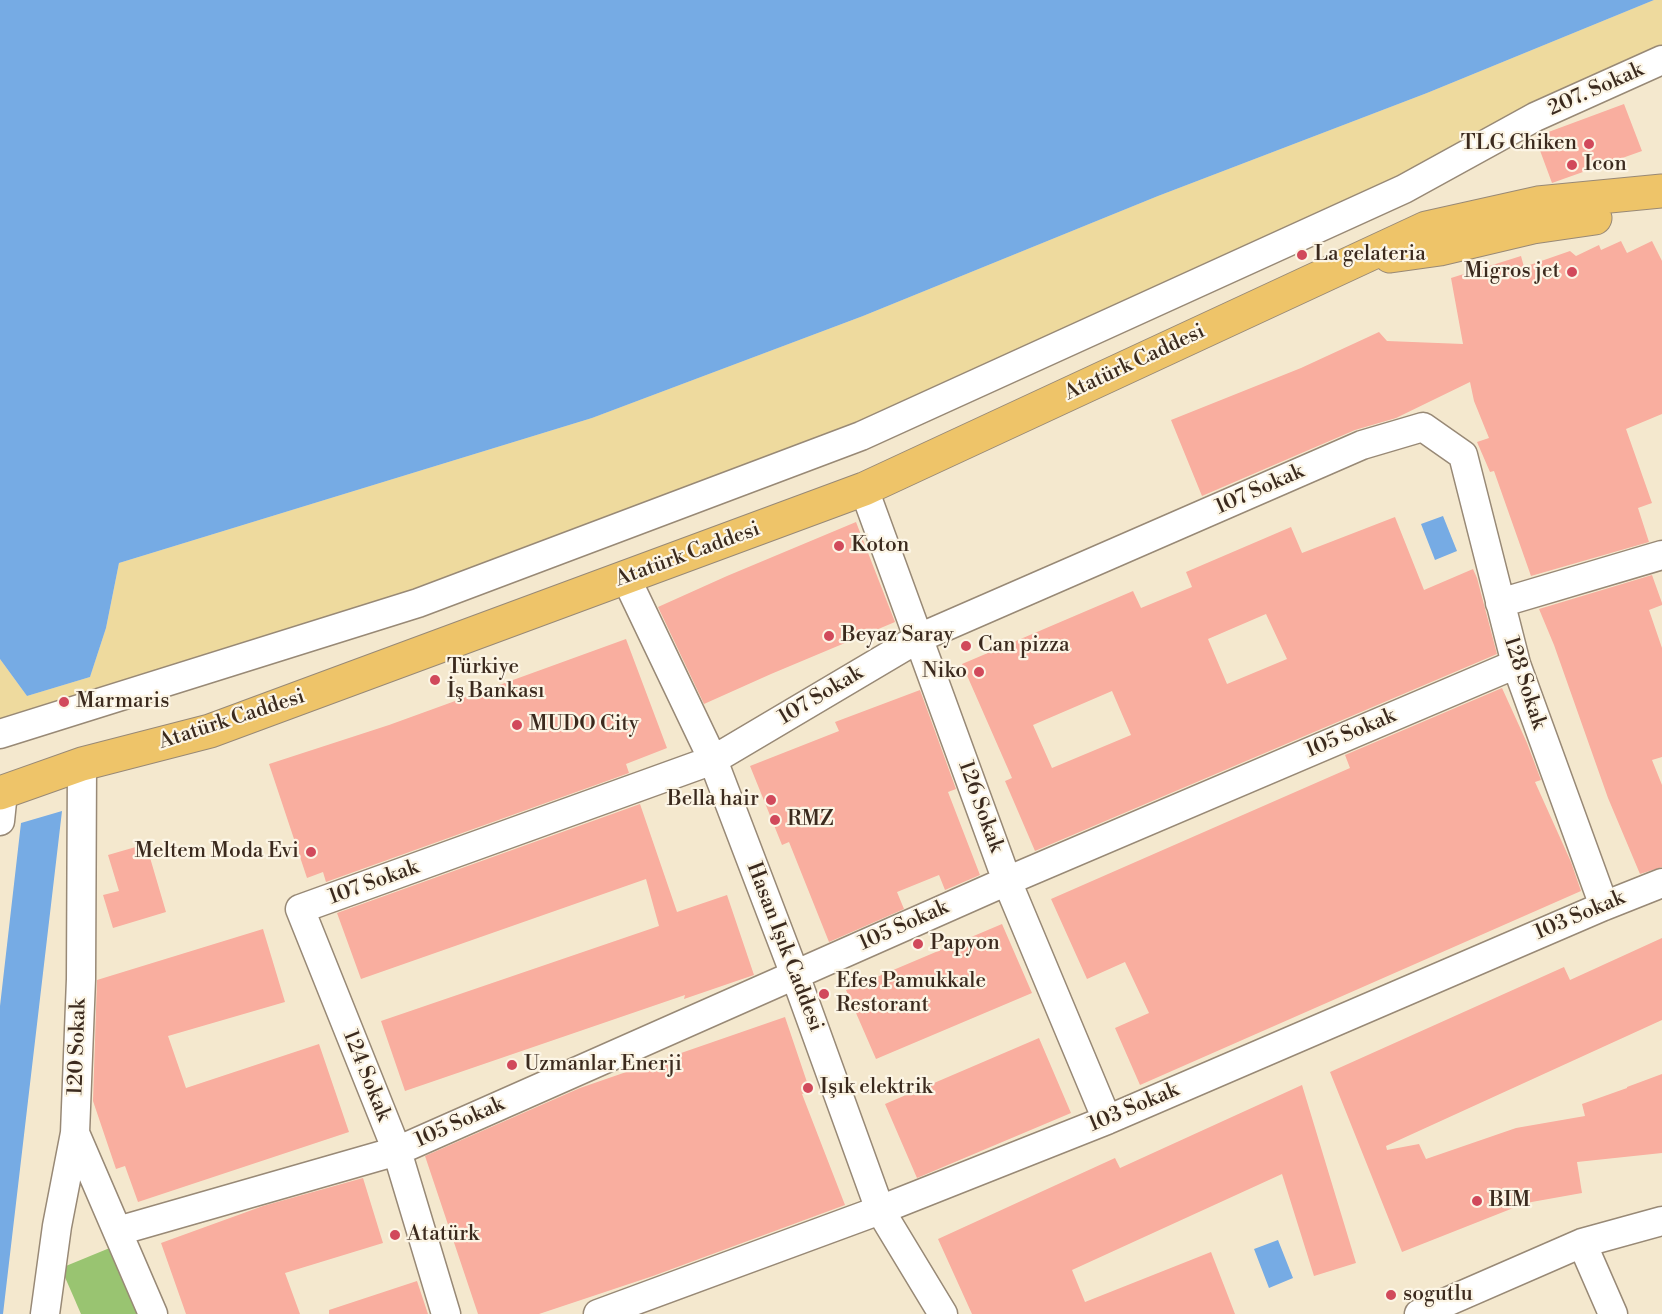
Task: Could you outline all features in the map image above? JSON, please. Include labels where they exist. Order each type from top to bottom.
[{"type":"main road","name":"Atatürk Caddesi","points":[[1,802],[82,764],[210,731],[864,489],[1426,228],[1538,202],[1662,191]]},
{"type":"main road","name":"Atatürk Caddesi","points":[[1355,261],[1440,249],[1533,227],[1662,212]]},
{"type":"street","name":"207. Sokak","points":[[0,734],[418,603],[861,436],[1404,189],[1535,117],[1662,60]]},
{"type":"street","name":"107 Sokak","points":[[300,909],[713,760],[918,638],[1362,445],[1423,427],[1463,455]]},
{"type":"street","name":"128 Sokak","points":[[1463,455],[1516,664],[1604,906]]},
{"type":"street","name":"126 Sokak","points":[[864,489],[1007,881],[1107,1120]]},
{"type":"street","points":[[1500,603],[1662,555]]},
{"type":"street","name":"Hasan Işık Caddesi","points":[[626,578],[713,760],[795,975],[880,1210],[943,1314]]},
{"type":"street","name":"105 Sokak","points":[[118,1231],[396,1150],[1007,881],[1516,664]]},
{"type":"street","name":"120 Sokak","points":[[82,764],[81,979],[75,1134],[153,1314]]},
{"type":"street","name":"103 Sokak","points":[[598,1314],[880,1210],[1107,1120],[1662,882]]},
{"type":"street","name":"124 Sokak","points":[[300,909],[396,1150],[446,1314]]},
{"type":"street","points":[[45,1314],[57,1226],[75,1134]]},
{"type":"street","points":[[1419,1314],[1582,1242],[1662,1221]]},
{"type":"street","points":[[1582,1242],[1613,1314]]},
{"type":"green space","points":[[117,1245],[146,1314],[81,1314],[61,1268]]},
{"type":"sand","points":[[1654,0],[1662,0],[1662,60],[861,436],[0,734],[0,659],[27,696],[90,677],[106,628],[119,563],[592,418],[863,316],[1158,196],[1427,93]]},
{"type":"water","points":[[0,0],[1654,0],[1427,93],[1158,196],[863,316],[592,418],[119,563],[106,628],[90,677],[27,696],[0,659]]},
{"type":"water","points":[[1443,516],[1457,551],[1435,560],[1421,524]]},
{"type":"water","points":[[62,811],[3,1314],[0,1314],[0,1006],[21,823]]},
{"type":"water","points":[[1278,1240],[1293,1278],[1269,1288],[1254,1249]]},
{"type":"building","name":"TLG Chiken","points":[[1624,104],[1642,151],[1552,183],[1535,137]]},
{"type":"building","points":[[1621,241],[1627,253],[1652,241],[1662,261],[1662,414],[1626,429],[1652,503],[1638,508],[1649,542],[1531,576],[1494,471],[1490,472],[1477,442],[1489,438],[1474,401],[1470,382],[1396,418],[1355,430],[1202,496],[1171,420],[1301,368],[1379,332],[1387,341],[1463,344],[1451,278],[1521,256],[1524,267],[1570,251],[1576,256],[1599,245],[1601,250]]},
{"type":"building","points":[[1395,517],[1424,590],[1473,569],[1497,654],[1035,851],[1005,781],[1012,778],[962,664],[1133,591],[1141,608],[1192,587],[1186,572],[1291,527],[1302,553]],"holes":[[[1266,614],[1287,659],[1227,684],[1208,639]],[[1112,691],[1131,735],[1052,768],[1033,725]]]},
{"type":"building","points":[[856,522],[895,622],[704,704],[658,607]]},
{"type":"building","points":[[1652,575],[1662,603],[1649,610],[1662,648],[1662,757],[1652,760],[1662,785],[1662,867],[1640,874],[1608,798],[1539,609]]},
{"type":"building","points":[[626,639],[667,748],[626,764],[629,773],[326,882],[323,872],[307,878],[269,764],[389,725]]},
{"type":"building","points":[[1502,688],[1527,743],[1541,780],[1535,782],[1571,862],[1581,891],[1140,1085],[1115,1028],[1149,1013],[1125,962],[1087,979],[1051,899],[1350,768],[1345,755]]},
{"type":"building","points":[[920,690],[956,789],[948,792],[980,875],[945,890],[939,875],[897,892],[904,909],[829,942],[789,842],[782,845],[750,766],[839,731],[835,722]]},
{"type":"building","points":[[640,804],[677,912],[727,895],[754,975],[684,999],[685,995],[405,1091],[381,1021],[659,926],[646,879],[361,979],[337,913]]},
{"type":"building","points":[[146,844],[166,912],[113,928],[103,895],[119,891],[108,855]]},
{"type":"building","points":[[1002,924],[1032,993],[876,1059],[846,990]]},
{"type":"building","points":[[263,929],[285,1002],[168,1036],[186,1088],[319,1044],[349,1132],[138,1202],[125,1166],[116,1169],[93,1101],[97,980]]},
{"type":"building","points":[[1662,938],[1662,1020],[1386,1146],[1387,1150],[1419,1144],[1426,1159],[1516,1128],[1585,1116],[1582,1104],[1662,1074],[1662,1153],[1577,1162],[1582,1193],[1526,1203],[1402,1252],[1330,1072],[1564,967],[1570,980]]},
{"type":"building","points":[[785,1017],[810,1091],[802,1094],[845,1205],[653,1276],[539,1314],[478,1314],[425,1156],[580,1088]]},
{"type":"building","points":[[1039,1038],[1071,1113],[917,1178],[885,1104]]},
{"type":"building","points":[[1302,1085],[1356,1263],[1314,1276],[1282,1174],[1072,1270],[1085,1302],[1211,1252],[1235,1314],[972,1314],[938,1239],[1115,1158],[1120,1168]]},
{"type":"building","points":[[363,1178],[383,1243],[285,1273],[300,1314],[186,1314],[161,1243],[263,1206]]},
{"type":"building","points":[[417,1281],[428,1314],[329,1314],[329,1310]]},
{"type":"place","name":"TLG Chiken","points":[[1589,144]]},
{"type":"place","name":"Icon","points":[[1572,165]]},
{"type":"place","name":"La gelateria","points":[[1302,255]]},
{"type":"place","name":"Migros jet","points":[[1572,272]]},
{"type":"place","name":"Koton","points":[[839,546]]},
{"type":"place","name":"Beyaz Saray","points":[[829,636]]},
{"type":"place","name":"Can pizza","points":[[966,646]]},
{"type":"place","name":"Niko","points":[[979,672]]},
{"type":"place","name":"Türkiye İş Bankası","points":[[435,680]]},
{"type":"place","name":"Marmaris","points":[[64,702]]},
{"type":"place","name":"MUDO City","points":[[517,725]]},
{"type":"place","name":"Bella hair","points":[[771,800]]},
{"type":"place","name":"RMZ","points":[[775,820]]},
{"type":"place","name":"Meltem Moda Evi","points":[[311,852]]},
{"type":"place","name":"Papyon","points":[[918,944]]},
{"type":"place","name":"Efes Pamukkale Restorant","points":[[824,994]]},
{"type":"place","name":"Uzmanlar Enerji","points":[[512,1065]]},
{"type":"place","name":"Işık elektrik","points":[[808,1088]]},
{"type":"place","name":"BIM","points":[[1477,1201]]},
{"type":"place","name":"Atatürk","points":[[395,1235]]},
{"type":"place","name":"sogutlu","points":[[1391,1295]]}]
